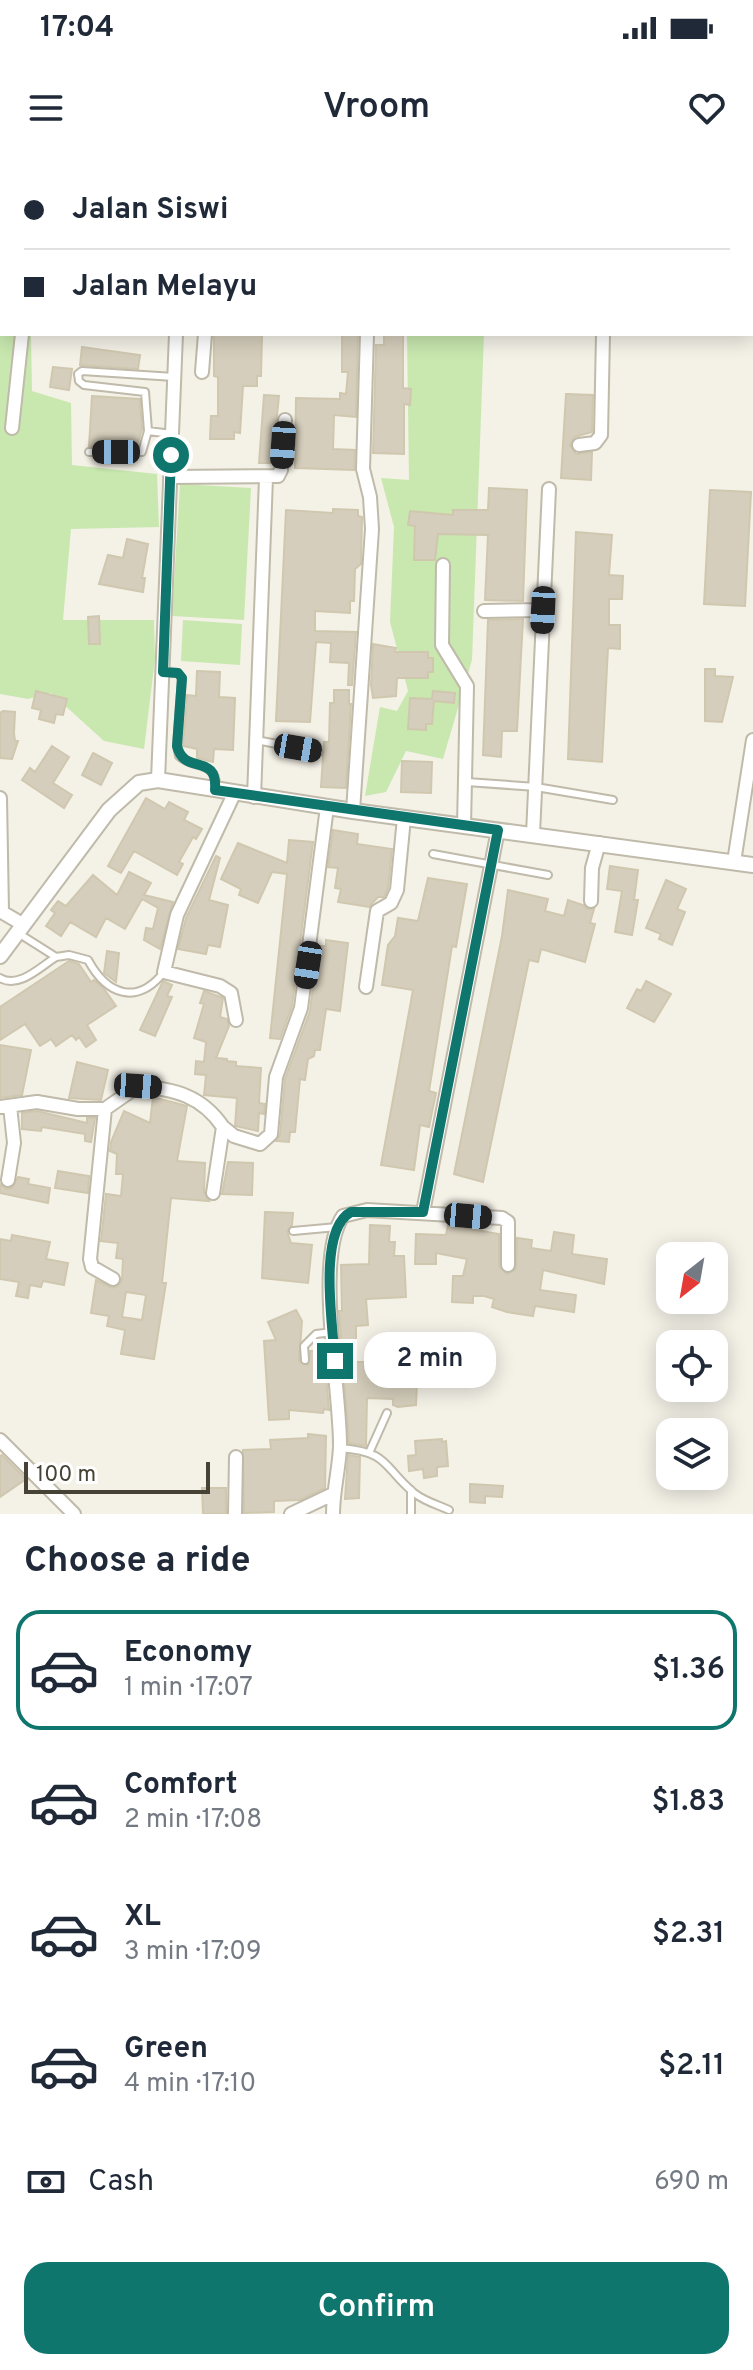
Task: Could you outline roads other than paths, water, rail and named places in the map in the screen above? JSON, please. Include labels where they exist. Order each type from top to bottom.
[{"type":"street","points":[[12,428],[22,336]]},
{"type":"street","points":[[158,780],[176,336]]},
{"type":"street","points":[[202,372],[205,336]]},
{"type":"street","points":[[353,811],[372,529],[370,497],[363,469],[367,336]]},
{"type":"street","points":[[579,445],[595,443],[601,435],[603,336]]},
{"type":"street","points":[[170,477],[278,476],[285,420]]},
{"type":"street","points":[[254,797],[266,478]]},
{"type":"street","points":[[533,834],[549,489]]},
{"type":"street","points":[[443,565],[442,645],[467,686],[464,826]]},
{"type":"street","points":[[484,611],[543,610]]},
{"type":"street","points":[[734,862],[753,740]]},
{"type":"street","points":[[0,956],[109,810],[139,783],[158,780],[254,797],[753,865]]},
{"type":"street","points":[[234,794],[177,915],[164,972],[220,986],[231,993],[236,1020]]},
{"type":"street","points":[[0,798],[1,911],[21,929]]},
{"type":"street","points":[[8,1180],[14,1143],[5,1107],[37,1102],[78,1109],[105,1109],[138,1086],[161,1088],[200,1101],[234,1136],[260,1144],[271,1134],[276,1077],[301,1008],[327,807]]},
{"type":"street","points":[[366,987],[377,911],[391,903],[397,890],[404,818]]},
{"type":"street","points":[[423,1212],[498,830]]},
{"type":"street","points":[[591,901],[592,868],[599,843]]},
{"type":"street","points":[[105,1109],[90,1259],[92,1267],[113,1279]]},
{"type":"street","points":[[213,1193],[223,1127]]},
{"type":"street","points":[[317,1504],[333,1513],[340,1448],[330,1259],[337,1227],[343,1216],[351,1212],[423,1212],[502,1218],[508,1222],[508,1265]]},
{"type":"street","points":[[1,1442],[74,1514]]},
{"type":"street","points":[[235,1514],[236,1457]]},
{"type":"street","points":[[291,1514],[333,1494]]},
{"type":"lane","points":[[89,452],[142,452],[148,431],[145,392],[84,385],[79,381],[78,374],[82,371],[174,377]]},
{"type":"lane","points":[[148,431],[172,434]]},
{"type":"lane","points":[[163,672],[178,673],[182,678],[179,756],[184,761],[212,771],[216,777],[215,790]]},
{"type":"lane","points":[[256,740],[319,752]]},
{"type":"lane","points":[[467,782],[536,787],[613,800]]},
{"type":"lane","points":[[433,854],[548,875]]},
{"type":"lane","points":[[21,929],[56,957]]},
{"type":"lane","points":[[0,978],[6,982],[20,981],[56,957],[69,955],[88,960],[97,976],[111,989],[124,993],[147,989],[164,972]]},
{"type":"lane","points":[[293,1231],[337,1227]]},
{"type":"lane","points":[[305,1360],[304,1346],[316,1334],[333,1332]]},
{"type":"lane","points":[[369,1453],[387,1413]]},
{"type":"lane","points":[[340,1448],[369,1453],[383,1460],[411,1490],[449,1510]]},
{"type":"lane","points":[[411,1490],[411,1514]]}]
